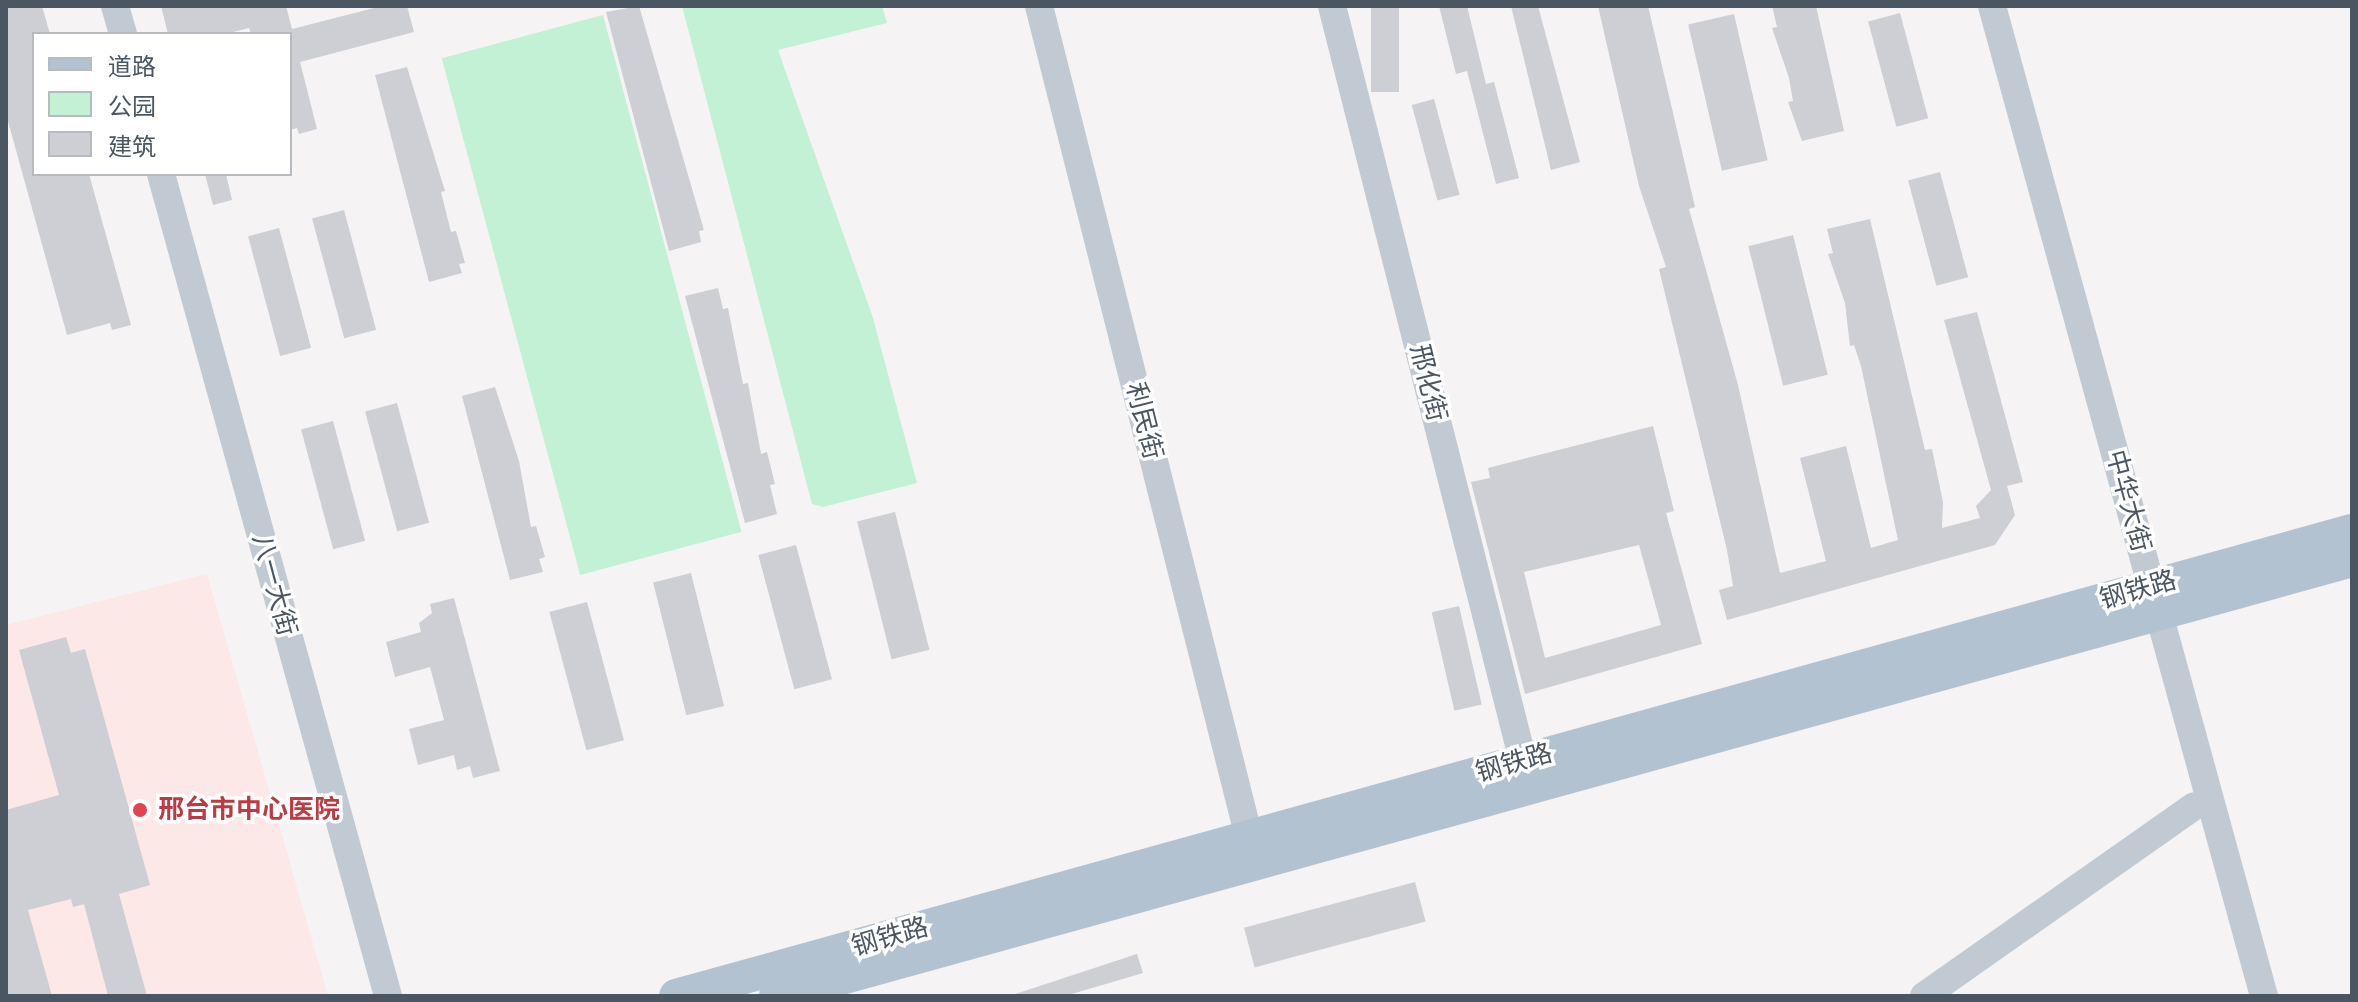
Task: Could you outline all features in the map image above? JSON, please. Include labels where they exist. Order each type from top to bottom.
[{"type":"main road","name":"钢铁路","points":[[776,996],[2147,602],[2352,531]]},
{"type":"main road","name":"钢铁路","points":[[676,996],[1523,761],[2147,602],[2352,560]]},
{"type":"street","points":[[98,6],[104,32]]},
{"type":"street","points":[[115,6],[122,32]]},
{"type":"street","name":"利民街","points":[[1039,6],[1249,837]]},
{"type":"street","name":"邢化街","points":[[1332,6],[1523,761]]},
{"type":"street","name":"中华大街","points":[[1975,6],[2264,996]]},
{"type":"street","name":"中华大街","points":[[1992,6],[2147,602],[2194,806],[2246,996]]},
{"type":"street","name":"八一大街","points":[[145,176],[371,996]]},
{"type":"street","name":"八一大街","points":[[162,176],[388,996]]},
{"type":"street","points":[[1924,996],[2194,806]]},
{"type":"shaded area","name":"邢台市中心医院","points":[[207,574],[328,996],[6,996],[6,625]]},
{"type":"green space","points":[[682,6],[882,6],[887,23],[778,50],[873,318],[917,483],[823,507],[812,504]]},
{"type":"green space","points":[[603,15],[741,532],[580,575],[442,58]]},
{"type":"building","points":[[6,6],[42,6],[49,32],[32,32],[32,176],[90,176],[131,325],[112,330],[110,323],[67,335],[6,114]]},
{"type":"building","points":[[161,6],[286,6],[292,29],[382,6],[407,6],[414,32],[300,62],[317,129],[299,134],[297,128],[292,129],[292,32],[250,32],[249,28],[233,32],[168,32]]},
{"type":"building","points":[[639,6],[704,230],[699,231],[701,242],[669,251],[606,12]]},
{"type":"building","points":[[1371,6],[1399,6],[1399,92],[1371,92]]},
{"type":"building","points":[[1439,6],[1467,6],[1486,84],[1494,82],[1519,178],[1496,184],[1467,71],[1456,74]]},
{"type":"building","points":[[1511,6],[1538,6],[1580,162],[1551,170]]},
{"type":"building","points":[[1598,6],[1648,6],[1695,207],[1689,209],[1738,385],[1780,573],[1826,561],[1800,458],[1846,446],[1871,548],[1898,540],[1861,366],[1854,345],[1850,346],[1845,303],[1828,254],[1833,253],[1827,229],[1870,219],[1925,450],[1932,449],[1943,502],[1942,528],[1980,518],[1976,506],[1991,490],[1944,320],[1977,312],[2023,482],[2007,486],[2015,515],[1995,545],[1727,620],[1719,590],[1733,586],[1727,550],[1659,269],[1666,267],[1639,186]]},
{"type":"building","points":[[1772,6],[1816,6],[1844,131],[1802,141],[1788,102],[1793,101],[1789,78],[1772,28],[1777,27]]},
{"type":"building","points":[[1900,13],[1928,118],[1896,127],[1868,22]]},
{"type":"building","points":[[1734,14],[1768,160],[1722,171],[1688,25]]},
{"type":"building","points":[[407,67],[445,191],[441,192],[451,232],[456,231],[465,263],[459,264],[462,273],[429,282],[375,75]]},
{"type":"building","points":[[1434,99],[1460,195],[1437,201],[1412,105]]},
{"type":"building","points":[[1940,172],[1968,277],[1936,286],[1908,181]]},
{"type":"building","points":[[206,176],[226,176],[232,200],[213,205]]},
{"type":"building","points":[[344,210],[376,330],[344,338],[312,219]]},
{"type":"building","points":[[279,228],[311,348],[280,356],[248,236]]},
{"type":"building","points":[[1793,235],[1828,375],[1783,386],[1748,246]]},
{"type":"building","points":[[718,288],[723,309],[728,308],[743,384],[748,383],[761,454],[767,452],[775,484],[770,485],[777,514],[745,523],[685,296]]},
{"type":"building","points":[[495,387],[519,461],[531,527],[536,526],[545,557],[539,559],[543,572],[510,580],[462,396]]},
{"type":"building","points":[[397,403],[429,523],[397,531],[365,412]]},
{"type":"building","points":[[333,421],[365,541],[333,549],[301,430]]},
{"type":"building","points":[[1653,426],[1674,511],[1666,513],[1702,644],[1525,694],[1471,482],[1490,478],[1488,468]],"holes":[[[1639,545],[1661,625],[1545,658],[1524,572]]]},
{"type":"building","points":[[895,512],[929,650],[892,659],[857,521]]},
{"type":"building","points":[[796,545],[832,679],[794,689],[758,555]]},
{"type":"building","points":[[691,573],[724,706],[686,715],[653,582]]},
{"type":"building","points":[[454,598],[500,771],[473,778],[470,766],[457,770],[454,755],[418,765],[409,729],[444,720],[430,667],[395,677],[386,642],[421,632],[419,623],[432,613],[430,604]]},
{"type":"building","points":[[587,602],[624,740],[586,750],[549,612]]},
{"type":"building","points":[[1459,606],[1482,704],[1454,711],[1432,612]]},
{"type":"building","points":[[66,637],[71,653],[85,649],[150,885],[119,894],[147,996],[108,996],[84,904],[73,907],[71,899],[28,910],[52,996],[6,996],[6,810],[59,795],[19,650]]},
{"type":"building","points":[[1415,882],[1426,922],[1255,967],[1244,928]]},
{"type":"building","points":[[1137,954],[1143,973],[1065,996],[1009,996]]},
{"type":"place","name":"邢台市中心医院","points":[[140,810]]}]
